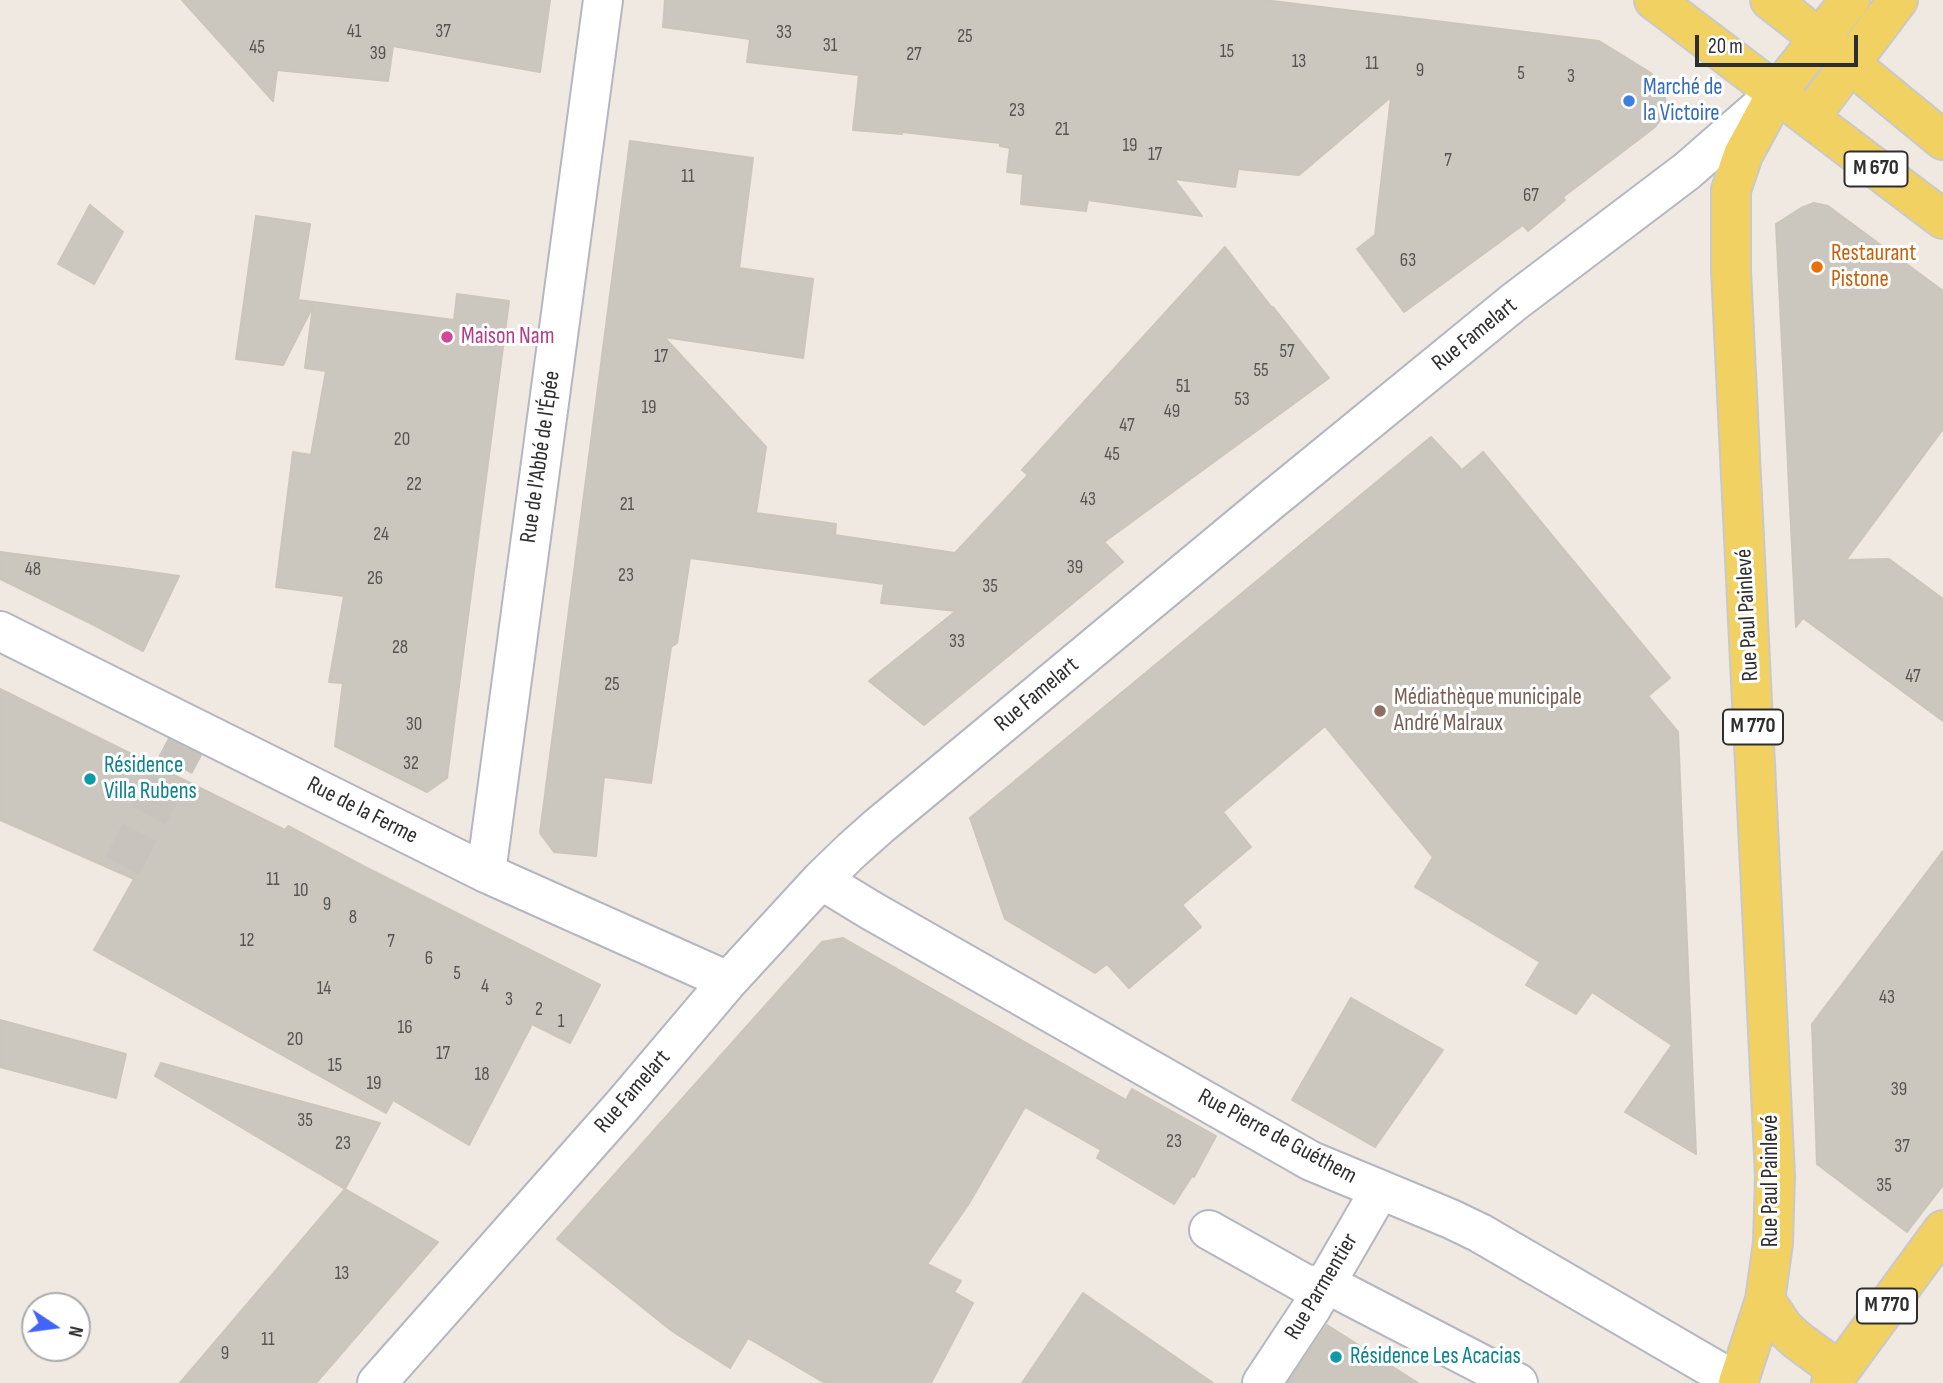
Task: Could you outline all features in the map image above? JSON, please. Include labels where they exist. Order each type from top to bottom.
[{"type":"main road","points":[[1654,0],[1777,92]]},
{"type":"main road","points":[[1770,0],[1820,39]]},
{"type":"main road","name":"Rue Paul Painlevé","points":[[1765,1300],[1773,1243],[1775,1176],[1731,270],[1731,190],[1743,156],[1777,92],[1850,0]]},
{"type":"main road","points":[[1810,117],[1898,0]]},
{"type":"main road","name":"M 670","points":[[1820,39],[1943,140]]},
{"type":"main road","name":"M 670","points":[[1777,92],[1943,219]]},
{"type":"main road","name":"M 770","points":[[1842,1379],[1943,1230]]},
{"type":"main road","points":[[1765,1300],[1784,1328],[1842,1379]]},
{"type":"main road","name":"M 770","points":[[1738,1383],[1765,1300]]},
{"type":"street","name":"Rue de l'Abbé de l'Épée","points":[[486,873],[603,0]]},
{"type":"street","name":"Rue Famelart","points":[[377,1383],[728,981],[821,880],[879,826],[1268,503],[1514,302],[1686,171],[1777,92]]},
{"type":"street","name":"Rue de la Ferme","points":[[0,631],[486,873],[728,981]]},
{"type":"street","name":"Rue Pierre de Guéthem","points":[[821,880],[1311,1161],[1480,1233],[1738,1383]]},
{"type":"street","name":"Rue Parmentier","points":[[1262,1383],[1327,1284],[1380,1190]]},
{"type":"street","points":[[1209,1230],[1307,1285],[1327,1284],[1518,1383]]},
{"type":"building","points":[[182,0],[550,0],[540,72],[393,46],[388,81],[277,70],[273,101]]},
{"type":"building","points":[[665,0],[1264,0],[1599,41],[1651,73],[1665,96],[1666,107],[1655,127],[1563,197],[1565,200],[1528,231],[1523,225],[1404,312],[1357,249],[1375,235],[1391,97],[1299,175],[1238,169],[1235,187],[1174,179],[1202,216],[1088,200],[1086,211],[1021,204],[1023,174],[1007,172],[1010,148],[1000,146],[1000,143],[902,132],[853,130],[859,75],[747,62],[750,39],[663,27]]},
{"type":"building","points":[[630,141],[753,158],[739,268],[813,279],[803,358],[664,337],[766,447],[756,513],[836,524],[835,535],[955,553],[1028,475],[1022,470],[1225,247],[1329,378],[1104,542],[1123,562],[924,725],[869,681],[956,611],[881,603],[884,584],[690,558],[677,643],[671,647],[651,783],[604,777],[596,856],[554,852],[540,833]]},
{"type":"building","points":[[1814,203],[1828,206],[1943,291],[1943,429],[1846,560],[1889,559],[1943,599],[1943,721],[1803,618],[1796,627],[1776,224]]},
{"type":"building","points":[[90,205],[123,232],[94,284],[58,264]]},
{"type":"building","points":[[256,216],[310,224],[298,300],[454,320],[457,294],[509,301],[447,778],[427,792],[335,746],[343,683],[329,682],[344,596],[276,587],[293,452],[311,455],[326,371],[305,368],[313,306],[283,365],[236,359]]},
{"type":"building","name":"Médiathèque municipale André Malraux","points":[[1431,437],[1462,470],[1483,452],[1670,678],[1648,696],[1678,732],[1696,1154],[1625,1112],[1672,1045],[1592,992],[1576,1014],[1526,985],[1540,962],[1415,887],[1433,857],[1325,726],[1223,812],[1251,847],[1182,905],[1201,927],[1129,988],[1107,964],[1095,973],[1005,919],[970,818]]},
{"type":"building","points":[[0,552],[179,576],[143,651],[0,579]]},
{"type":"building","points":[[0,689],[285,830],[288,826],[600,985],[570,1043],[532,1024],[469,1145],[393,1100],[386,1113],[94,950],[134,879],[0,820]]},
{"type":"building","points":[[1943,851],[1943,1185],[1907,1232],[1817,1164],[1812,1024]]},
{"type":"building","points":[[843,938],[1126,1100],[1132,1089],[1216,1136],[1194,1177],[1192,1176],[1174,1204],[1097,1158],[1101,1150],[1025,1107],[968,1205],[927,1264],[961,1281],[954,1292],[973,1303],[931,1383],[825,1383],[748,1338],[730,1368],[672,1331],[557,1239],[822,942]]},
{"type":"building","points":[[1351,998],[1443,1050],[1375,1147],[1292,1100]]},
{"type":"building","points":[[0,1020],[126,1054],[116,1098],[0,1067]]},
{"type":"building","points":[[161,1063],[380,1123],[345,1189],[155,1076]]},
{"type":"building","points":[[345,1189],[438,1242],[316,1383],[180,1383]]},
{"type":"building","points":[[1083,1293],[1213,1383],[1022,1383]]},
{"type":"building","name":"Résidence Les Acacias","points":[[1327,1325],[1418,1383],[1288,1383]]},
{"type":"tunnel","points":[[122,866],[195,728]]},
{"type":"place","name":"Marché de la Victoire","points":[[1629,101]]},
{"type":"place","name":"Restaurant Pistone","points":[[1817,267]]},
{"type":"place","name":"Maison Nam","points":[[447,337]]},
{"type":"place","name":"Médiathèque municipale André Malraux","points":[[1380,711]]},
{"type":"place","name":"Résidence Villa Rubens","points":[[90,779]]},
{"type":"place","name":"Résidence Les Acacias","points":[[1336,1357]]}]
